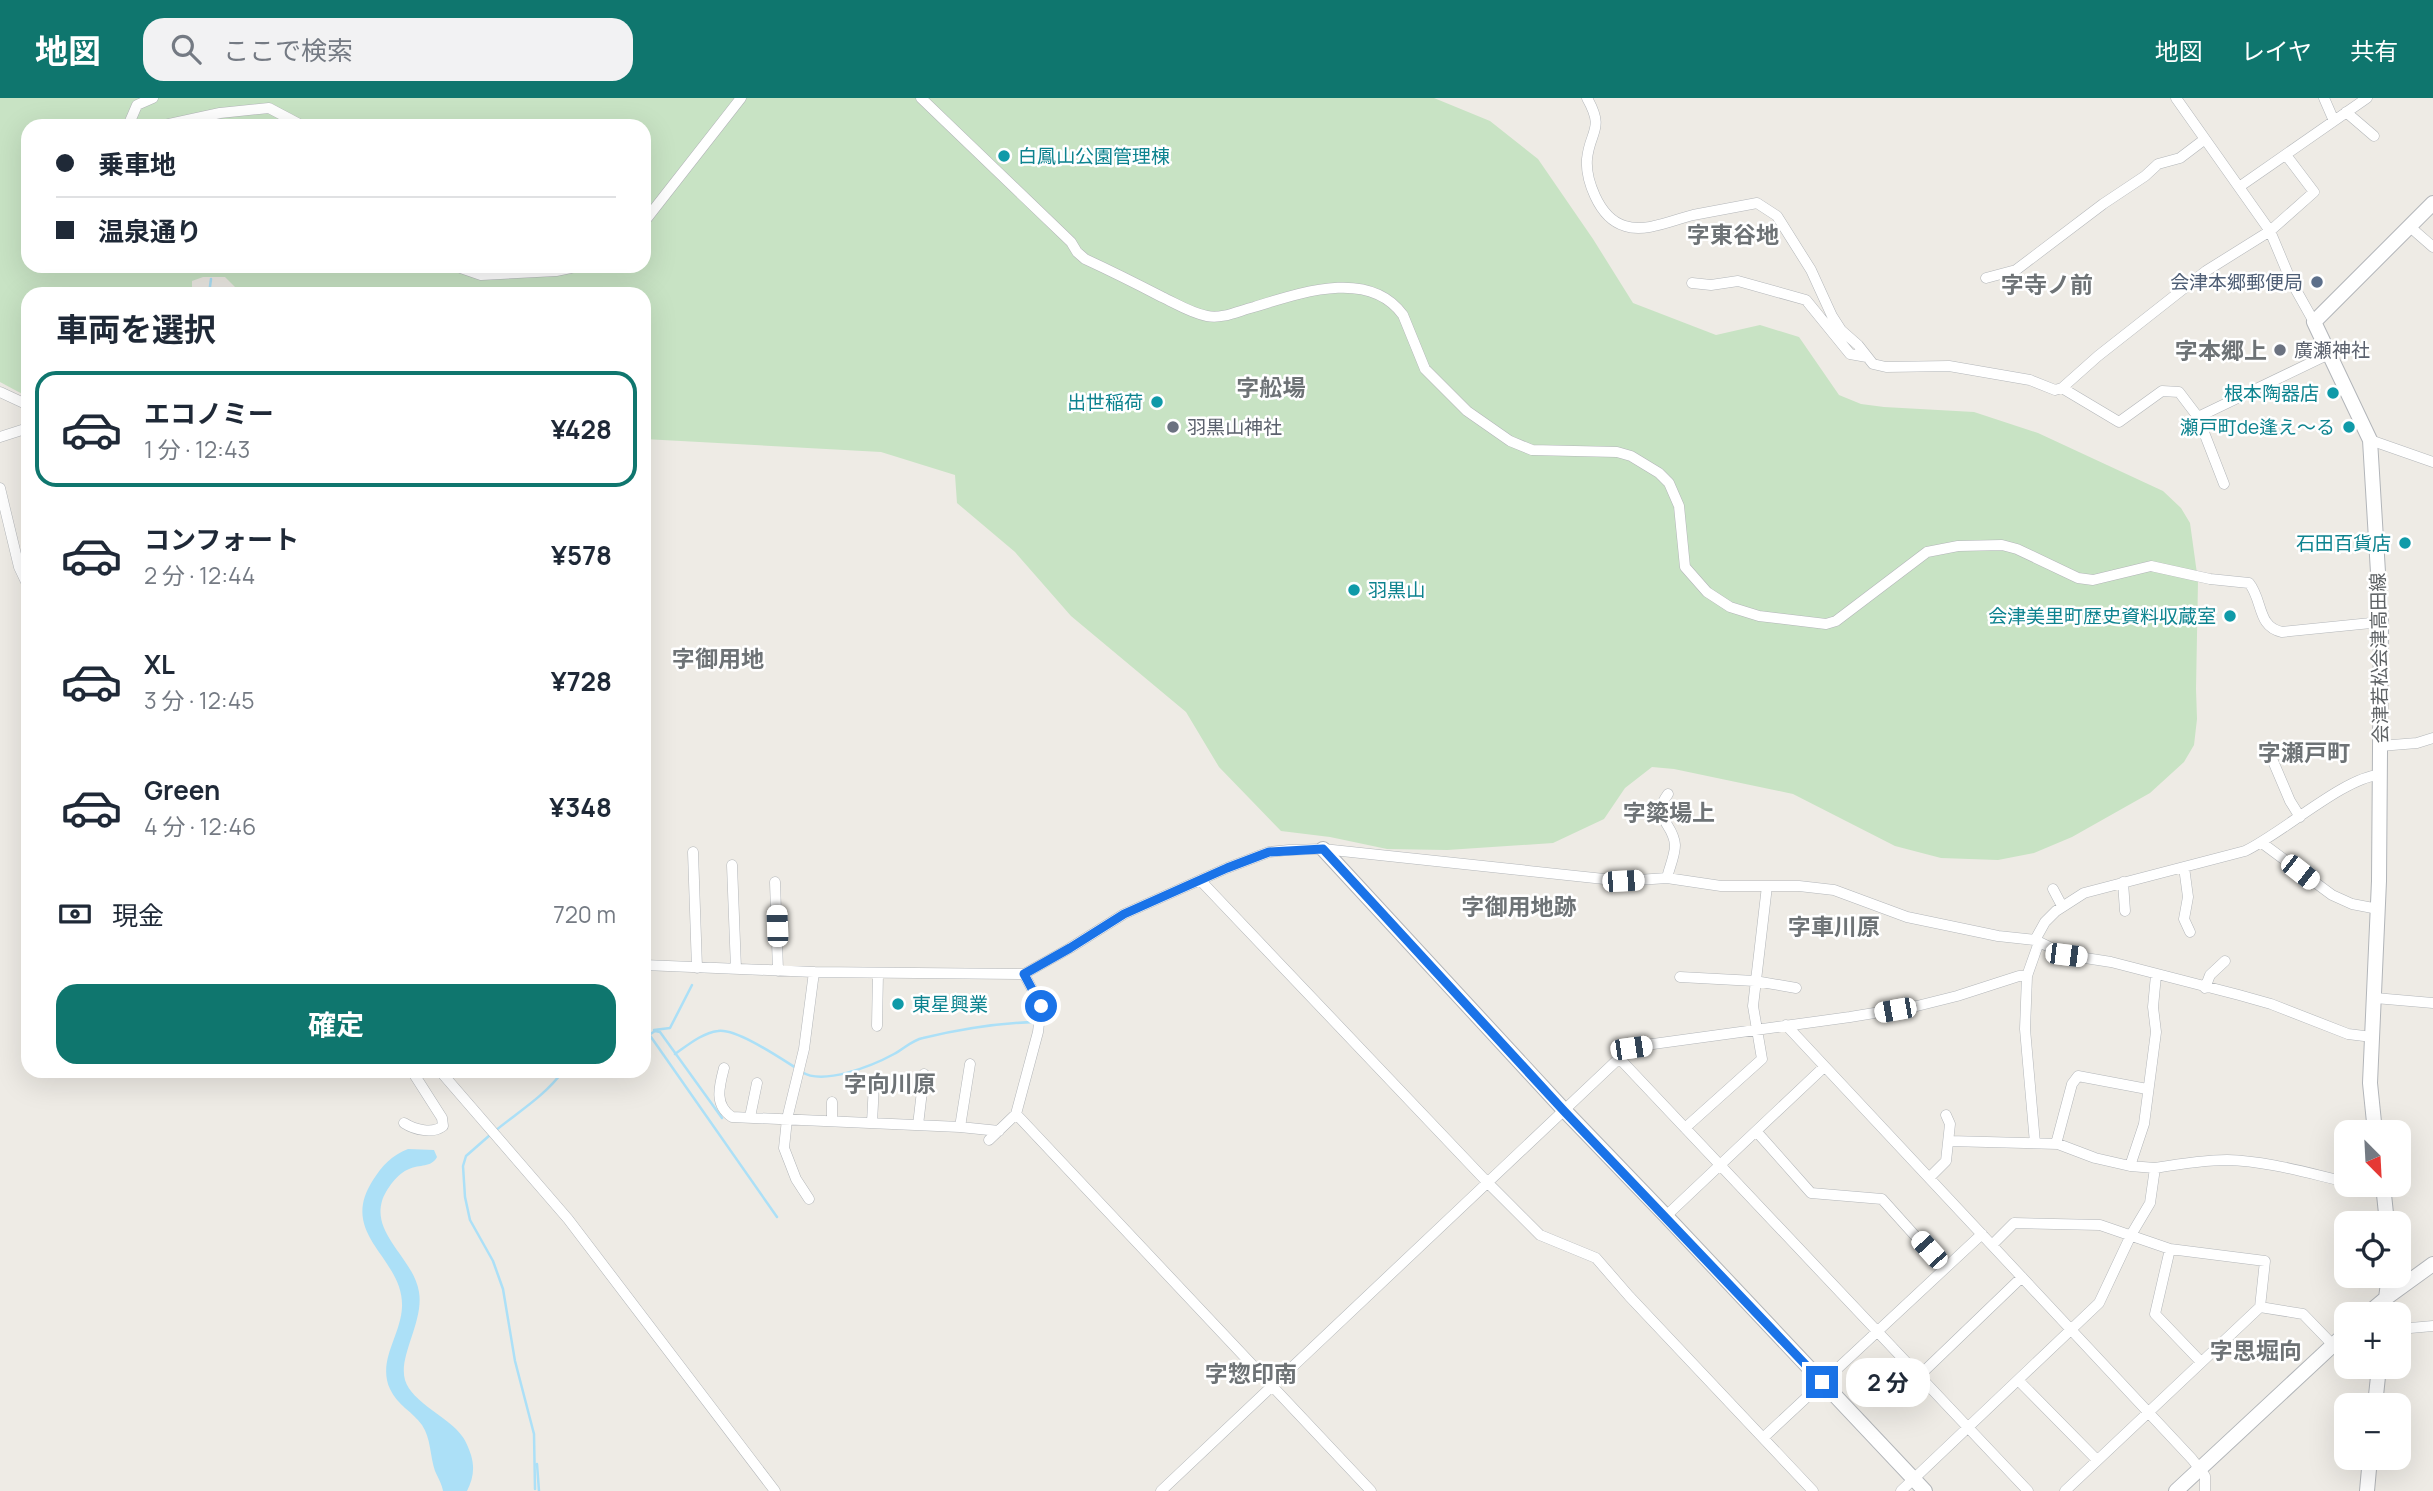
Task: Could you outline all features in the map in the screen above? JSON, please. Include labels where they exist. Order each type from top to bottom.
[{"type":"main road","points":[[2314,322],[2433,203]]},
{"type":"main road","name":"会津若松会津高田線","points":[[2314,322],[2370,440],[2381,622],[2378,909],[2370,1083],[2374,1120]]},
{"type":"main road","points":[[1323,849],[1564,1111],[1925,1491]]},
{"type":"main road","points":[[2381,1302],[2433,1264]]},
{"type":"main road","points":[[2386,1302],[2387,1288]]},
{"type":"main road","points":[[2176,1491],[2333,1345]]},
{"type":"main road","points":[[2367,1491],[2369,1470]]},
{"type":"street","points":[[131,119],[137,104],[153,98]]},
{"type":"street","points":[[651,213],[741,98]]},
{"type":"street","points":[[921,98],[1071,242],[1085,259],[1198,314],[1219,317],[1336,288],[1372,291],[1385,298],[1398,308],[1403,316],[1425,369],[1436,382],[1467,411],[1510,441],[1532,450],[1616,452],[1631,456],[1659,472],[1669,483],[1679,506],[1685,567],[1707,592],[1730,607],[1759,616],[1826,624],[1843,618],[1927,552],[1958,546],[2002,545],[2017,549],[2078,578],[2093,580],[2151,566],[2210,579],[2249,583],[2267,625],[2282,632],[2381,622]]},
{"type":"street","points":[[1587,98],[1595,113],[1597,127],[1587,161],[1590,185],[1607,215],[1627,227],[1642,228],[1757,203],[1777,216],[1811,270],[1841,330],[1873,364],[1886,367],[1950,366],[2030,380],[2055,390],[2062,388],[2098,356],[2206,271],[2270,231],[2314,191],[2286,155]]},
{"type":"street","points":[[2176,98],[2270,231],[2291,281],[2314,322]]},
{"type":"street","points":[[2324,98],[2334,121]]},
{"type":"street","points":[[2239,187],[2367,98]]},
{"type":"street","points":[[192,119],[269,108],[290,119]]},
{"type":"street","points":[[2346,112],[2374,136]]},
{"type":"street","points":[[1986,278],[2016,270],[2158,164],[2180,158],[2205,139]]},
{"type":"street","points":[[2409,226],[2433,247]]},
{"type":"street","points":[[475,273],[518,273]]},
{"type":"street","points":[[1692,283],[1711,285],[1738,281],[1805,300],[1850,354],[1867,357]]},
{"type":"street","points":[[2198,417],[2329,354]]},
{"type":"street","points":[[2062,388],[2119,422],[2162,391],[2179,392],[2187,399],[2198,417],[2224,484]]},
{"type":"street","points":[[0,392],[21,402]]},
{"type":"street","points":[[0,437],[21,430]]},
{"type":"street","points":[[2370,440],[2433,462]]},
{"type":"street","points":[[0,488],[21,571]]},
{"type":"street","points":[[2380,746],[2417,743],[2433,738]]},
{"type":"street","points":[[2270,754],[2290,801],[2300,817]]},
{"type":"street","points":[[2035,1143],[2025,1029],[2027,975],[2045,922],[2062,906],[2084,893],[2245,851],[2337,792],[2364,778],[2379,775]]},
{"type":"street","points":[[1667,878],[1675,842],[1660,812],[1668,794]]},
{"type":"street","points":[[2262,842],[2332,895],[2352,904],[2378,909]]},
{"type":"street","points":[[651,965],[814,972],[1024,974],[1124,914],[1200,880],[1269,852],[1323,849],[1623,881],[1667,878],[1721,886],[1799,886],[1834,890],[1907,917],[2037,941],[2066,955],[2111,962],[2271,1004],[2348,1034],[2371,1037]]},
{"type":"street","points":[[693,852],[697,968]]},
{"type":"street","points":[[732,865],[736,969]]},
{"type":"street","points":[[2184,867],[2188,897],[2184,919],[2190,932]]},
{"type":"street","points":[[1200,880],[1487,1182],[1541,1235],[1596,1258],[1813,1491]]},
{"type":"street","points":[[775,882],[778,971]]},
{"type":"street","points":[[2123,882],[2126,911]]},
{"type":"street","points":[[1685,1128],[1762,1059],[1753,1006],[1767,886]]},
{"type":"street","points":[[2053,890],[2062,906]]},
{"type":"street","points":[[2205,988],[2210,975],[2225,961]]},
{"type":"street","points":[[809,1199],[796,1179],[784,1148],[787,1119],[804,1049],[814,972]]},
{"type":"street","points":[[877,1026],[878,973]]},
{"type":"street","points":[[989,1140],[1016,1114],[1038,1032],[1041,1006],[1024,974]]},
{"type":"street","points":[[1161,1491],[1631,1048],[1917,1006],[2027,975]]},
{"type":"street","points":[[2130,1166],[2144,1124],[2156,1032],[2153,1007],[2156,975]]},
{"type":"street","points":[[1680,977],[1755,981],[1796,988]]},
{"type":"street","points":[[2375,998],[2433,1003]]},
{"type":"street","points":[[1786,1025],[2200,1468],[2205,1476],[2205,1491]]},
{"type":"street","points":[[1619,1058],[2028,1491]]},
{"type":"street","points":[[960,1127],[971,1064]]},
{"type":"street","points":[[1666,1216],[1824,1067]]},
{"type":"street","points":[[724,1068],[718,1095],[725,1112],[732,1117],[999,1131]]},
{"type":"street","points":[[918,1125],[924,1074]]},
{"type":"street","points":[[2056,1144],[2072,1084],[2078,1076],[2147,1089]]},
{"type":"street","points":[[404,1123],[432,1131],[443,1126],[442,1118],[416,1078]]},
{"type":"street","points":[[446,1078],[568,1219],[775,1491]]},
{"type":"street","points":[[750,1118],[757,1083]]},
{"type":"street","points":[[872,1123],[874,1083]]},
{"type":"street","points":[[832,1102],[832,1121]]},
{"type":"street","points":[[1016,1114],[1371,1491]]},
{"type":"street","points":[[1929,1178],[1946,1161],[1951,1124],[1946,1115]]},
{"type":"street","points":[[1756,1131],[1811,1194],[1882,1199],[1944,1268]]},
{"type":"street","points":[[1950,1141],[2056,1144],[2095,1158],[2130,1166],[2155,1168],[2226,1160],[2301,1170],[2334,1179]]},
{"type":"street","points":[[1901,1491],[2099,1303],[2131,1235],[2150,1203],[2155,1168]]},
{"type":"street","points":[[1992,1245],[2014,1223],[2100,1225],[2170,1249],[2266,1261],[2259,1307],[2065,1491]]},
{"type":"street","points":[[1763,1438],[1982,1234]]},
{"type":"street","points":[[2170,1249],[2155,1314],[2201,1362]]},
{"type":"street","points":[[1919,1377],[2022,1277]]},
{"type":"street","points":[[2259,1307],[2303,1314],[2333,1345]]},
{"type":"street","points":[[2411,1328],[2433,1326]]},
{"type":"street","points":[[2018,1380],[2097,1460]]},
{"type":"green space","points":[[0,98],[1434,98],[1490,121],[1538,159],[1633,303],[1716,335],[1760,325],[1799,337],[1839,395],[1861,404],[1884,407],[1974,412],[2038,433],[2163,491],[2181,508],[2190,523],[2198,581],[2197,719],[2194,745],[2184,762],[2150,793],[2072,837],[2034,853],[1998,860],[1941,858],[1895,846],[1793,794],[1674,769],[1652,767],[1625,788],[1604,819],[1553,843],[1447,850],[1387,849],[1330,837],[1281,831],[1219,767],[1186,712],[1071,616],[1015,552],[957,503],[955,475],[881,452],[651,439],[651,287],[235,287],[225,277],[203,277],[192,281],[192,287],[21,287],[21,393],[0,382]]},
{"type":"water","points":[[408,1149],[434,1150],[437,1157],[432,1163],[401,1174],[389,1187],[382,1201],[383,1225],[416,1280],[419,1292],[418,1315],[405,1360],[405,1380],[415,1396],[449,1422],[465,1440],[473,1464],[467,1491],[443,1491],[433,1466],[425,1430],[393,1395],[387,1379],[388,1358],[401,1317],[400,1289],[367,1232],[363,1216],[364,1199],[373,1180],[384,1166],[397,1154]]},
{"type":"waterway","points":[[210,287],[211,279]]},
{"type":"waterway","points":[[654,1030],[670,1028],[692,985]]},
{"type":"waterway","points":[[802,1072],[811,1076],[835,1075],[874,1063],[919,1039],[979,1027],[1036,1022]]},
{"type":"waterway","points":[[675,1054],[706,1034],[726,1031],[758,1045],[796,1068]]},
{"type":"waterway","points":[[651,1034],[660,1032],[722,1118]]},
{"type":"waterway","points":[[651,1037],[777,1217]]},
{"type":"waterway","points":[[495,1131],[540,1096],[558,1078]]},
{"type":"waterway","points":[[490,1135],[466,1156],[463,1166],[465,1197],[470,1220],[493,1261],[503,1289],[515,1361],[534,1434],[535,1489]]},
{"type":"waterway","points":[[537,1464],[539,1491]]},
{"type":"place","name":"白鳳山公園管理棟","points":[[1004,156]]},
{"type":"place","name":"会津本郷郵便局","points":[[2317,282]]},
{"type":"place","name":"廣瀬神社","points":[[2280,350]]},
{"type":"place","name":"根本陶器店","points":[[2333,393]]},
{"type":"place","name":"出世稲荷","points":[[1157,402]]},
{"type":"place","name":"羽黒山神社","points":[[1173,427]]},
{"type":"place","name":"瀬戸町de逢え〜る","points":[[2349,427]]},
{"type":"place","name":"石田百貨店","points":[[2405,543]]},
{"type":"place","name":"羽黒山","points":[[1354,590]]},
{"type":"place","name":"会津美里町歴史資料収蔵室","points":[[2230,616]]},
{"type":"place","name":"東星興業","points":[[898,1004]]},
{"type":"district","name":"字東谷地","points":[[1733,234]]},
{"type":"district","name":"字寺ノ前","points":[[2047,284]]},
{"type":"district","name":"字本郷上","points":[[2221,350]]},
{"type":"district","name":"字舩場","points":[[1271,387]]},
{"type":"district","name":"字御用地","points":[[718,658]]},
{"type":"district","name":"字瀬戸町","points":[[2304,752]]},
{"type":"district","name":"字簗場上","points":[[1669,812]]},
{"type":"district","name":"字御用地跡","points":[[1519,906]]},
{"type":"district","name":"字車川原","points":[[1834,926]]},
{"type":"district","name":"字向川原","points":[[890,1083]]},
{"type":"district","name":"字思堀向","points":[[2256,1350]]},
{"type":"district","name":"字惣印南","points":[[1251,1373]]},
{"type":"route","points":[[1041,1006],[1024,974],[1124,914],[1269,852],[1323,849],[1564,1111],[1822,1382]]}]
